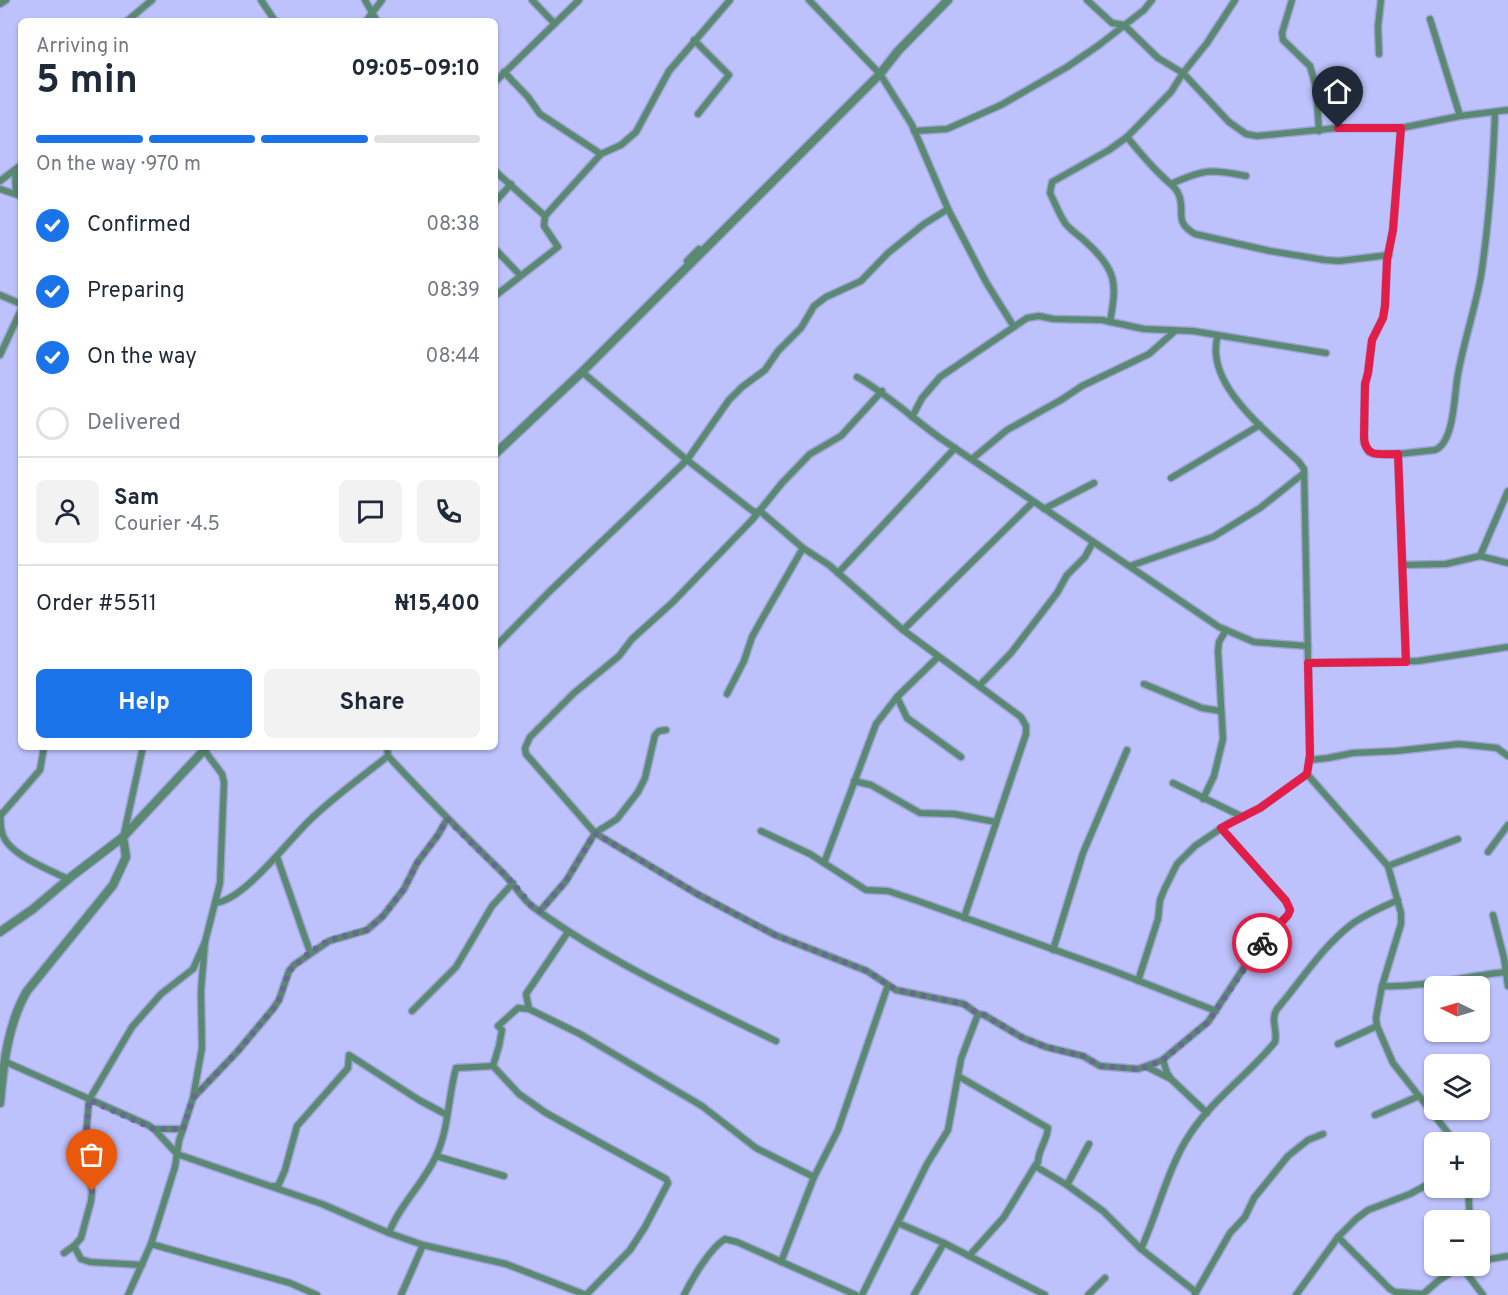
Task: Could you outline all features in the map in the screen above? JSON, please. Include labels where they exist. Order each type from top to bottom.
[{"type":"street","points":[[0,4],[6,0]]},
{"type":"street","points":[[131,18],[152,0]]},
{"type":"street","points":[[261,0],[273,18]]},
{"type":"street","points":[[365,0],[372,9],[375,18]]},
{"type":"street","points":[[369,18],[382,0]]},
{"type":"street","points":[[532,0],[554,23]]},
{"type":"street","points":[[498,79],[579,0]]},
{"type":"street","points":[[498,293],[558,247],[544,226],[545,216],[601,154],[621,145],[636,132],[669,71],[729,0]]},
{"type":"street","points":[[809,0],[880,74],[914,131],[948,209],[986,282],[1014,327]]},
{"type":"street","points":[[498,451],[582,372],[880,74],[898,51],[948,0]]},
{"type":"street","points":[[1087,0],[1112,23],[1124,26],[1158,58],[1182,73],[1229,122],[1246,134],[1257,136],[1338,128],[1401,128],[1460,116],[1508,111]]},
{"type":"street","points":[[914,131],[947,129],[1001,105],[1100,45],[1144,10],[1152,0]]},
{"type":"street","points":[[1110,322],[1115,282],[1108,266],[1065,223],[1049,188],[1052,182],[1109,150],[1127,137],[1170,92],[1182,73],[1207,43],[1235,0]]},
{"type":"street","points":[[1292,0],[1282,33],[1283,40],[1310,66],[1316,87],[1319,131]]},
{"type":"street","points":[[1379,54],[1378,26],[1381,0]]},
{"type":"street","points":[[1430,19],[1460,116]]},
{"type":"street","points":[[694,40],[729,75],[698,114]]},
{"type":"street","points":[[504,72],[545,118],[558,124],[601,154]]},
{"type":"street","points":[[687,261],[880,74]]},
{"type":"street","points":[[1401,128],[1399,174],[1383,318],[1372,340],[1365,384],[1364,443],[1369,452],[1374,454],[1398,454],[1441,448],[1448,436],[1458,373],[1481,276],[1493,170],[1495,113]]},
{"type":"street","points":[[1127,137],[1178,190],[1181,200],[1181,221],[1185,228],[1195,234],[1270,251],[1324,260],[1339,261],[1389,255]]},
{"type":"street","points":[[0,181],[18,168]]},
{"type":"street","points":[[0,189],[18,194],[15,170]]},
{"type":"street","points":[[1171,184],[1203,171],[1219,171],[1246,176]]},
{"type":"street","points":[[498,173],[545,216]]},
{"type":"street","points":[[498,199],[511,184]]},
{"type":"street","points":[[498,644],[687,460],[729,400],[765,370],[778,351],[801,328],[814,306],[826,297],[861,281],[888,253],[924,224],[948,209]]},
{"type":"street","points":[[498,252],[520,275]]},
{"type":"street","points":[[0,294],[18,303]]},
{"type":"street","points":[[0,354],[18,316]]},
{"type":"street","points":[[912,417],[922,398],[940,376],[1028,318],[1039,316],[1053,319],[1110,322],[1144,329],[1218,334],[1326,353]]},
{"type":"street","points":[[972,459],[1007,430],[1082,386],[1149,354],[1175,330]]},
{"type":"street","points":[[1138,981],[1158,919],[1160,900],[1170,876],[1185,854],[1221,828],[1244,818],[1307,774],[1310,760],[1304,469],[1242,406],[1224,380],[1215,357],[1218,334]]},
{"type":"street","points":[[582,372],[687,460],[754,512],[760,511]]},
{"type":"street","points":[[856,377],[882,391],[912,417],[1033,502],[1226,630],[1254,642],[1308,646]]},
{"type":"street","points":[[882,391],[841,436],[810,454],[760,511],[673,602],[632,639],[619,656],[574,693],[526,743],[525,748],[529,759],[572,804],[595,833],[697,894],[775,935],[867,971],[896,990],[964,1004],[1023,1038],[1046,1047],[1083,1056],[1100,1066],[1138,1069],[1163,1060],[1208,1022],[1253,954],[1288,915],[1290,910],[1286,901],[1221,828]]},
{"type":"street","points":[[1171,478],[1260,425]]},
{"type":"street","points":[[838,573],[955,447]]},
{"type":"street","points":[[1398,454],[1406,662]]},
{"type":"street","points":[[1130,566],[1213,537],[1260,508],[1304,474]]},
{"type":"street","points":[[1044,509],[1094,483]]},
{"type":"street","points":[[1480,556],[1508,491]]},
{"type":"street","points":[[903,630],[1033,502]]},
{"type":"street","points":[[760,511],[803,548],[838,573],[903,630],[1021,717],[1026,726],[1026,734],[964,918]]},
{"type":"street","points":[[979,686],[1011,652],[1057,593],[1067,575],[1085,557],[1093,542]]},
{"type":"street","points":[[727,694],[744,661],[757,628],[803,548]]},
{"type":"street","points":[[1402,565],[1446,564],[1480,556],[1508,563]]},
{"type":"street","points":[[1203,799],[1214,776],[1223,739],[1218,651],[1219,642],[1226,630]]},
{"type":"street","points":[[1308,663],[1406,662],[1508,647]]},
{"type":"street","points":[[824,862],[876,724],[897,697],[938,657]]},
{"type":"street","points":[[1144,684],[1202,708],[1221,711]]},
{"type":"street","points":[[897,697],[907,718],[961,757]]},
{"type":"street","points":[[540,911],[566,881],[595,833],[617,819],[638,792],[645,778],[655,735],[659,731],[666,730]]},
{"type":"street","points":[[1310,760],[1360,752],[1396,751],[1459,744],[1497,748],[1508,756]]},
{"type":"street","points":[[43,750],[40,770],[0,814],[2,834],[17,853],[68,879]]},
{"type":"street","points":[[0,1103],[1,1080],[21,1002],[27,991],[113,885],[126,857],[123,837],[142,750]]},
{"type":"street","points":[[0,932],[33,909],[123,837],[204,750]]},
{"type":"street","points":[[64,1253],[81,1238],[91,1202],[92,1191],[84,1160],[89,1100],[132,1027],[161,994],[193,969],[205,942],[220,883],[225,782],[206,750]]},
{"type":"street","points":[[387,750],[388,756],[447,819],[513,883],[531,905],[568,932],[676,992],[776,1041]]},
{"type":"street","points":[[1053,950],[1083,853],[1126,750]]},
{"type":"street","points":[[215,903],[234,895],[277,857],[311,818],[388,756]]},
{"type":"street","points":[[1307,774],[1388,866],[1401,913],[1401,924],[1382,986],[1376,1018],[1377,1026],[1393,1063],[1446,1132]]},
{"type":"street","points":[[854,781],[871,785],[920,813],[954,814],[996,822]]},
{"type":"street","points":[[1173,783],[1244,818]]},
{"type":"street","points":[[193,1098],[237,1052],[273,1009],[279,1000],[289,971],[310,952],[329,940],[367,930],[383,916],[404,889],[417,863],[447,819]]},
{"type":"street","points":[[1488,852],[1508,825]]},
{"type":"street","points":[[761,831],[824,862],[866,890],[888,891],[1216,1011]]},
{"type":"street","points":[[1388,866],[1458,839]]},
{"type":"street","points":[[277,857],[310,952]]},
{"type":"street","points":[[412,1011],[456,967],[492,906],[513,883]]},
{"type":"street","points":[[1141,1249],[1189,1135],[1275,1042],[1277,1036],[1274,1013],[1326,948],[1350,925],[1367,914],[1398,900]]},
{"type":"street","points":[[1493,915],[1508,986]]},
{"type":"street","points":[[493,1066],[502,1030],[498,1026],[518,1008],[568,932]]},
{"type":"street","points":[[128,1295],[151,1244],[193,1098],[202,1048],[201,991],[205,942]]},
{"type":"street","points":[[1382,986],[1404,986],[1506,972]]},
{"type":"street","points":[[780,1262],[814,1178],[838,1130],[888,986]]},
{"type":"street","points":[[526,994],[529,1009]]},
{"type":"street","points":[[518,1008],[529,1009],[580,1034],[702,1106],[756,1148],[814,1178]]},
{"type":"street","points":[[862,1295],[927,1164],[948,1130],[961,1059],[978,1014]]},
{"type":"street","points":[[1338,1044],[1377,1026]]},
{"type":"street","points":[[271,1185],[278,1186],[283,1176],[297,1126],[348,1068],[349,1055],[419,1100],[447,1115]]},
{"type":"street","points":[[1163,1060],[1171,1079],[1207,1113]]},
{"type":"street","points":[[6,1062],[154,1129],[177,1154],[271,1185],[423,1245],[506,1264],[586,1295],[630,1250],[668,1183],[666,1179],[533,1104],[519,1094],[493,1066]]},
{"type":"street","points":[[389,1233],[400,1211],[436,1156],[444,1133],[451,1085],[456,1068],[493,1066]]},
{"type":"street","points":[[1147,1067],[1171,1079]]},
{"type":"street","points":[[958,1076],[1048,1128],[1048,1135],[1038,1155],[1038,1162],[1004,1217],[969,1256]]},
{"type":"street","points":[[1375,1115],[1419,1096]]},
{"type":"street","points":[[154,1129],[183,1129]]},
{"type":"street","points":[[1035,1166],[1103,1211],[1141,1249],[1196,1294],[1230,1233],[1245,1217],[1254,1198],[1288,1156],[1308,1140],[1323,1134]]},
{"type":"street","points":[[1066,1185],[1089,1144]]},
{"type":"street","points":[[436,1156],[504,1176]]},
{"type":"street","points":[[1296,1295],[1338,1237],[1356,1219],[1368,1210],[1394,1201],[1424,1186]]},
{"type":"street","points":[[898,1223],[944,1243],[1045,1295]]},
{"type":"street","points":[[1338,1237],[1389,1289],[1395,1292],[1422,1295],[1445,1276]]},
{"type":"street","points":[[684,1295],[702,1266],[720,1242],[725,1239],[737,1242],[856,1295]]},
{"type":"street","points":[[914,1295],[944,1243]]},
{"type":"street","points":[[151,1244],[290,1282],[317,1295]]},
{"type":"street","points":[[401,1295],[423,1245]]},
{"type":"street","points":[[74,1246],[81,1259],[90,1262],[142,1265]]},
{"type":"street","points":[[1490,1259],[1508,1256]]},
{"type":"street","points":[[1469,1276],[1483,1295]]},
{"type":"street","points":[[1088,1295],[1105,1278]]},
{"type":"way so far","points":[[92,1191],[84,1160],[89,1100],[154,1129],[183,1129],[193,1098],[237,1052],[273,1009],[282,994],[286,976],[294,965],[329,940],[367,930],[383,916],[404,889],[417,863],[447,819],[513,883],[531,905],[540,911],[566,881],[595,833],[697,894],[775,935],[867,971],[896,990],[964,1004],[1023,1038],[1046,1047],[1083,1056],[1100,1066],[1138,1069],[1163,1060],[1208,1022],[1262,943]]},
{"type":"route","points":[[1262,943],[1290,910],[1286,901],[1221,828],[1260,808],[1307,774],[1310,764],[1308,663],[1406,662],[1398,454],[1374,454],[1365,448],[1364,443],[1365,384],[1372,340],[1383,318],[1385,306],[1387,260],[1399,174],[1401,128],[1338,128]]}]
